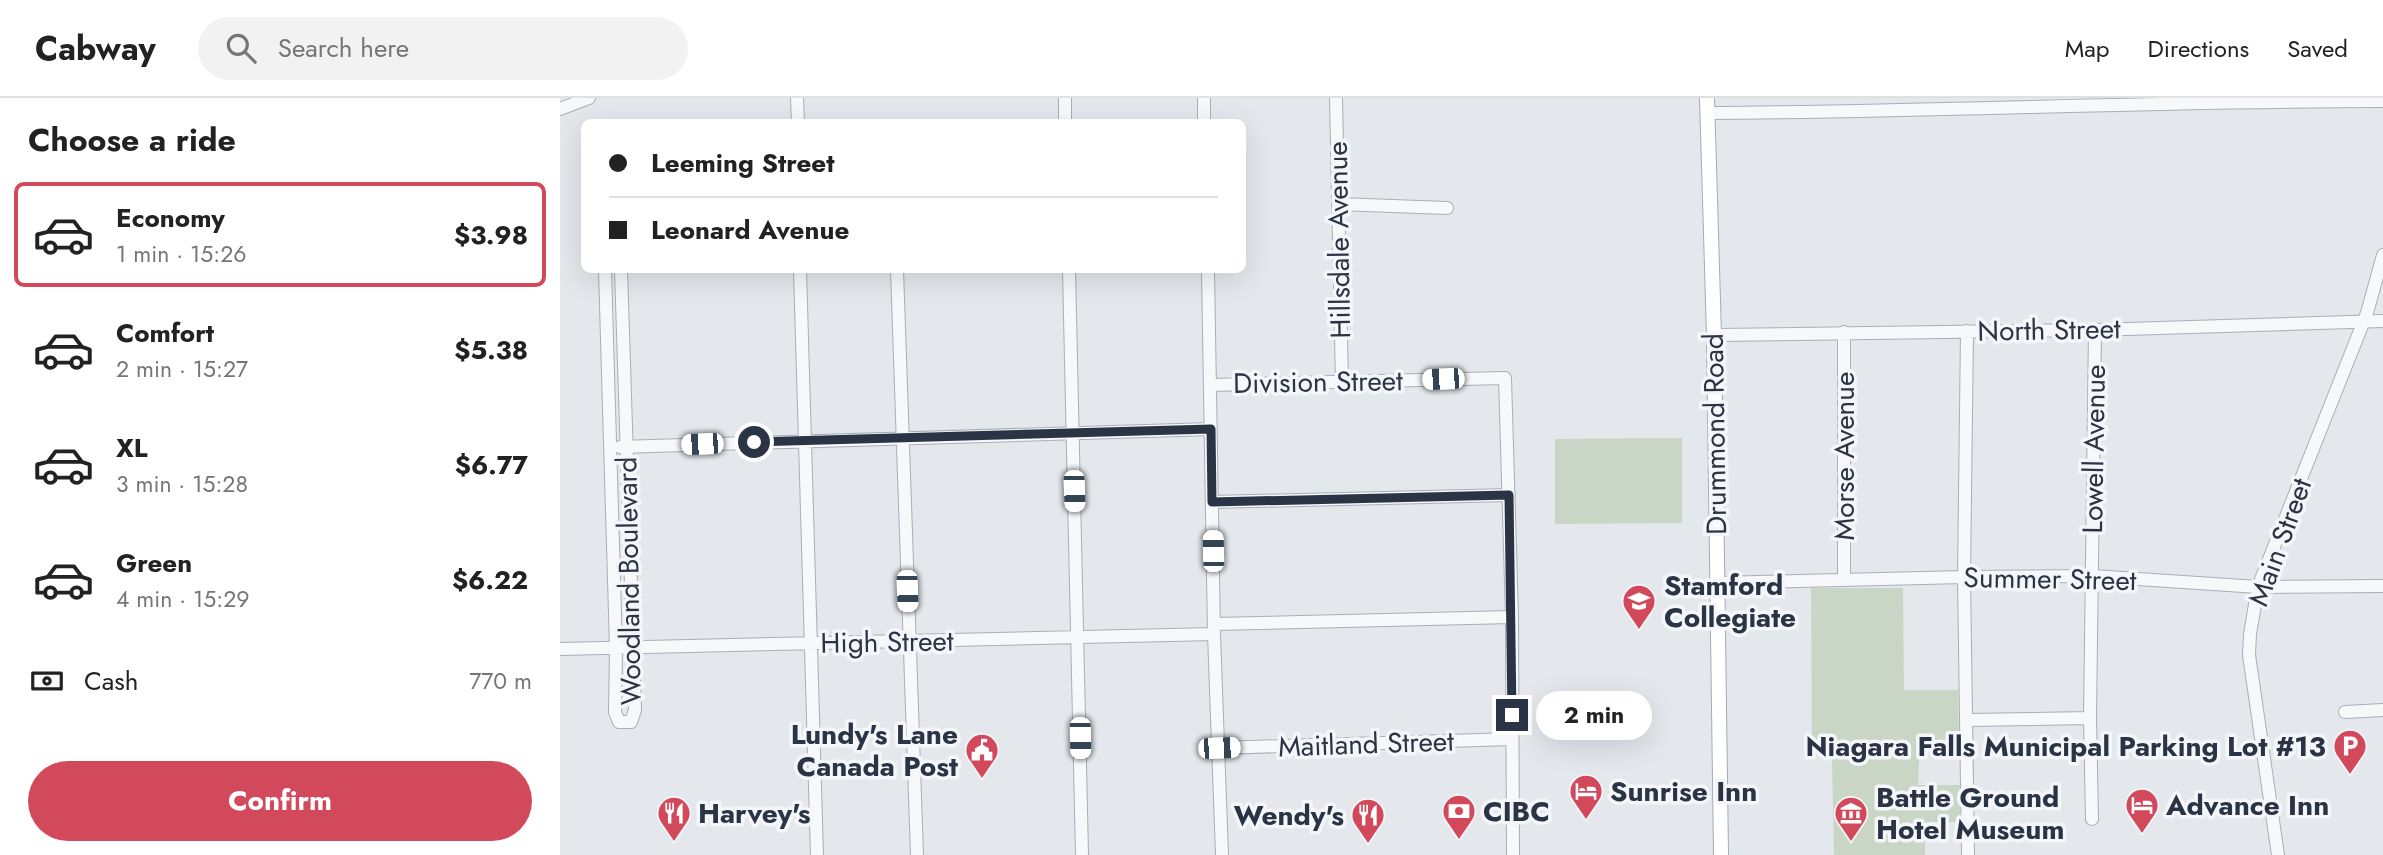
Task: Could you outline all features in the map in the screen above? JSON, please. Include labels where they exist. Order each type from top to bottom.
[{"type":"main road","name":"Drummond Road","points":[[1707,98],[1714,335],[1721,855]]},
{"type":"street","points":[[560,109],[589,98]]},
{"type":"street","points":[[797,98],[798,119]]},
{"type":"street","points":[[1065,98],[1065,119]]},
{"type":"street","points":[[1204,98],[1204,119]]},
{"type":"street","name":"Hillsdale Avenue","points":[[1336,98],[1342,383]]},
{"type":"street","points":[[1707,113],[1826,113],[2285,101],[2383,101]]},
{"type":"street","points":[[1338,204],[1447,208]]},
{"type":"street","name":"Main Street","points":[[2278,855],[2249,655],[2258,587],[2364,321],[2383,255]]},
{"type":"street","name":"Woodland Boulevard","points":[[605,273],[615,712],[619,722],[625,723],[631,722],[634,716],[621,273]]},
{"type":"street","points":[[800,273],[817,855]]},
{"type":"street","points":[[897,273],[917,855]]},
{"type":"street","points":[[1069,273],[1082,855]]},
{"type":"street","points":[[1208,273],[1214,629],[1222,855]]},
{"type":"street","name":"North Street","points":[[1714,335],[2095,330],[2383,321]]},
{"type":"street","name":"Lowell Avenue","points":[[2092,819],[2090,718],[2095,330]]},
{"type":"street","points":[[1967,331],[1964,576],[1968,855]]},
{"type":"street","name":"Morse Avenue","points":[[1844,332],[1844,580]]},
{"type":"street","name":"Division Street","points":[[1210,385],[1505,378],[1509,495]]},
{"type":"street","points":[[609,448],[1211,429]]},
{"type":"street","points":[[1212,502],[1509,495],[1513,855]]},
{"type":"street","name":"Summer Street","points":[[1717,583],[1964,576],[2093,576],[2258,587],[2383,586]]},
{"type":"street","name":"High Street","points":[[560,649],[1079,638],[1214,629],[1512,617]]},
{"type":"street","points":[[2345,712],[2383,710]]},
{"type":"street","points":[[1966,720],[2090,718]]},
{"type":"street","name":"Maitland Street","points":[[1219,748],[1512,739]]},
{"type":"green space","points":[[1682,438],[1682,523],[1555,524],[1555,439]]},
{"type":"green space","points":[[1811,588],[1903,588],[1904,690],[1958,690],[1959,740],[1920,740],[1918,785],[1960,785],[1960,822],[1925,822],[1925,855],[1834,855],[1832,758],[1820,740],[1812,740]]},
{"type":"place","name":"Stamford Collegiate","points":[[1639,631]]},
{"type":"place","name":"Niagara Falls Municipal Parking Lot #13","points":[[2350,776]]},
{"type":"place","name":"Lundy's Lane Canada Post","points":[[982,780]]},
{"type":"place","name":"Sunrise Inn","points":[[1586,821]]},
{"type":"place","name":"Advance Inn","points":[[2142,835]]},
{"type":"place","name":"CIBC","points":[[1459,841]]},
{"type":"place","name":"Harvey's","points":[[674,843]]},
{"type":"place","name":"Battle Ground Hotel Museum","points":[[1851,843]]},
{"type":"place","name":"Wendy's","points":[[1368,845]]},
{"type":"route","points":[[754,442],[1211,429],[1212,502],[1509,495],[1512,715]]}]
